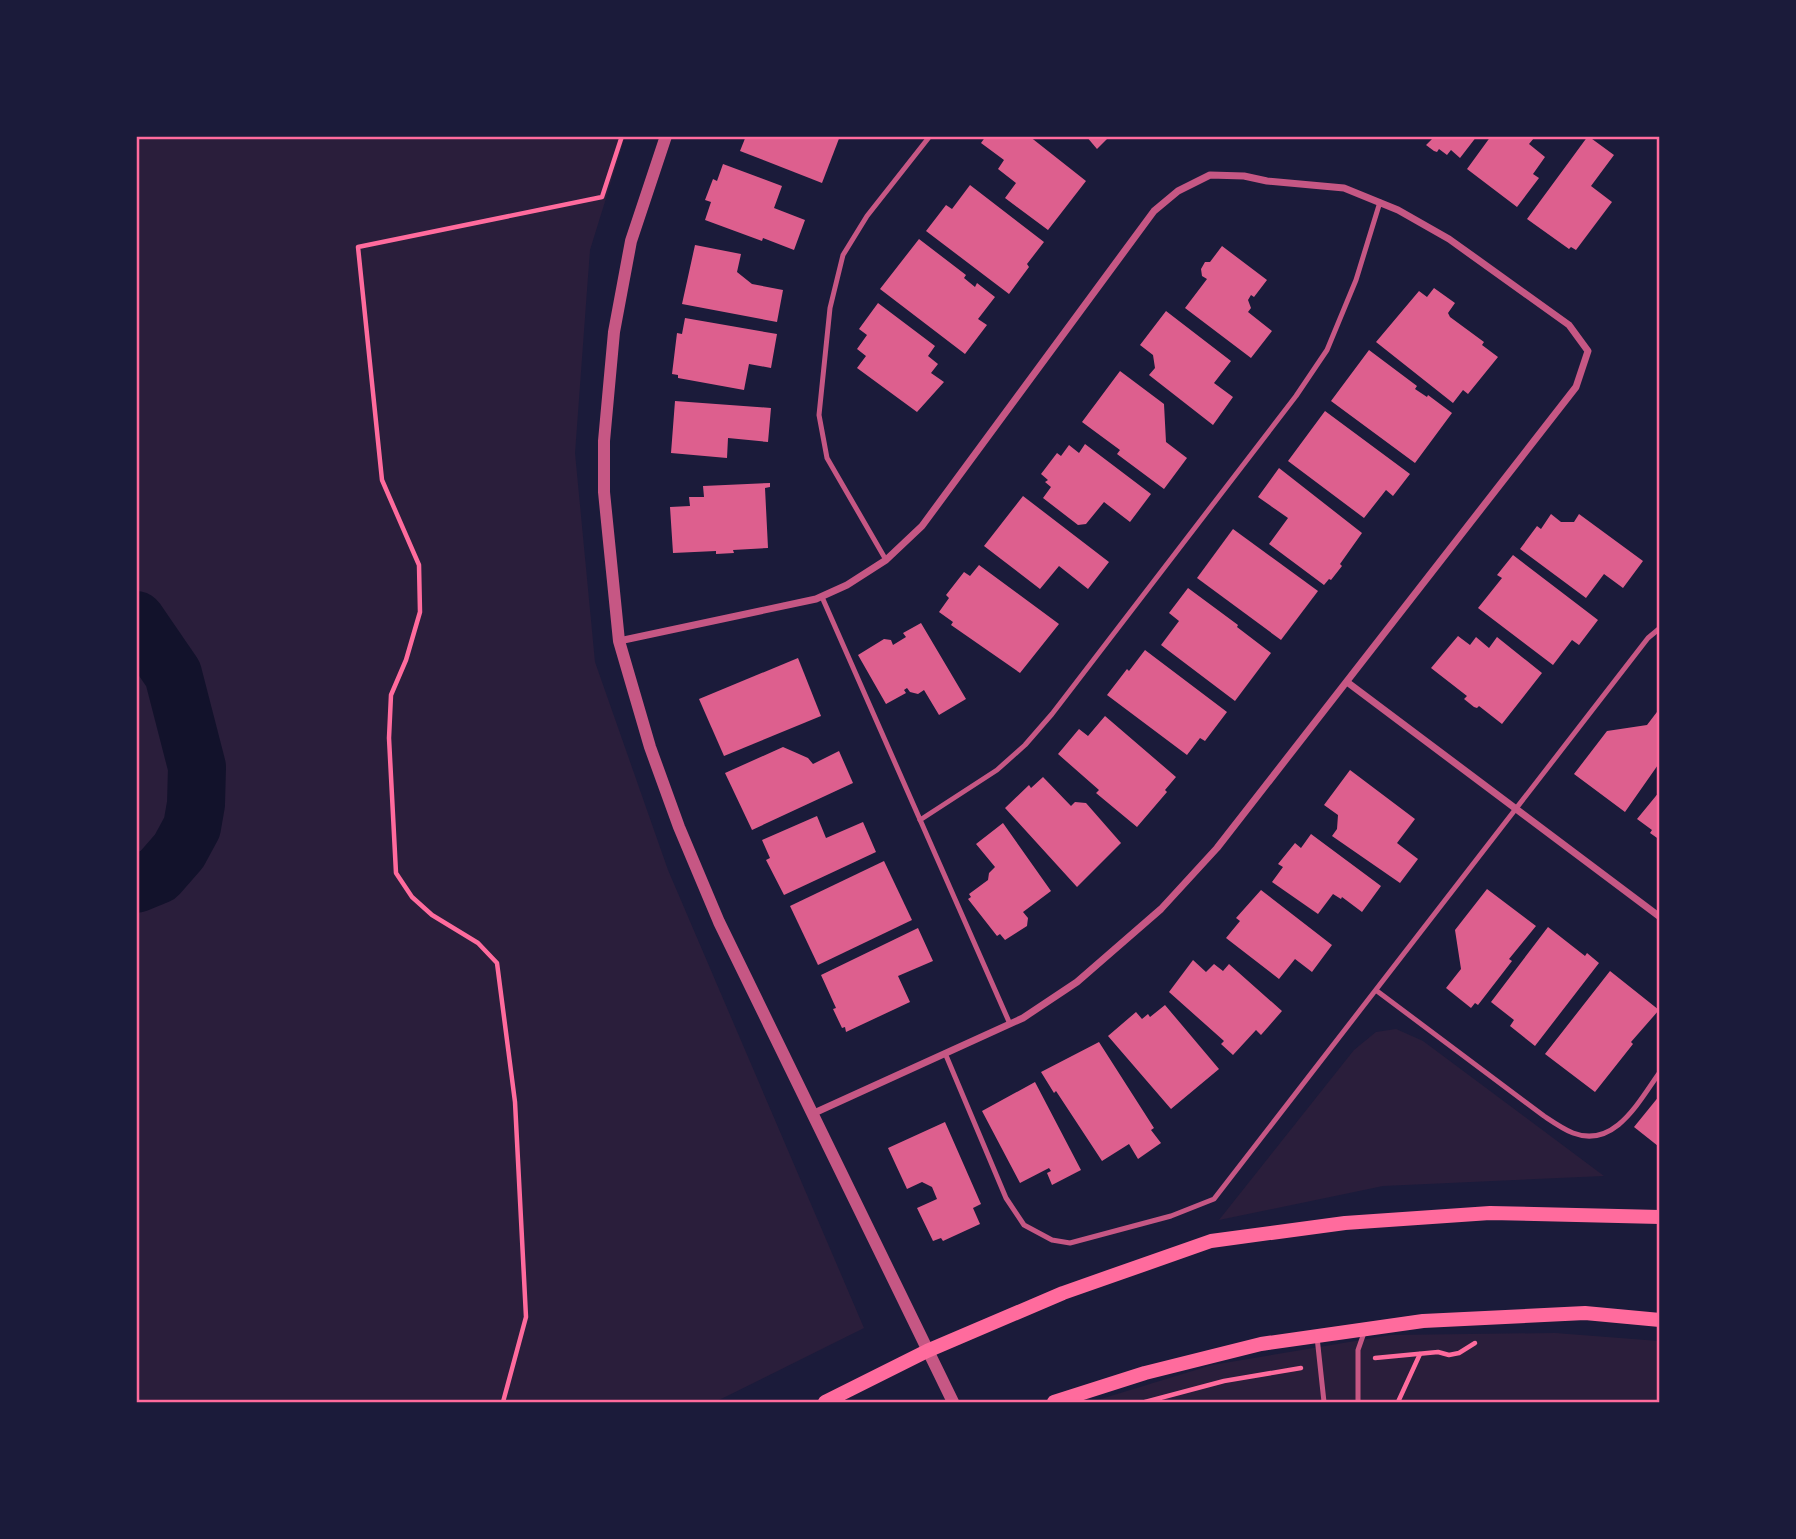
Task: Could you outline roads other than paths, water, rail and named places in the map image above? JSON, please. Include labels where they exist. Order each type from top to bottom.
[{"type":"main road","points":[[825,1402],[927,1351],[1063,1293],[1211,1241],[1345,1223],[1490,1213],[1660,1217]]},
{"type":"main road","points":[[1054,1402],[1145,1373],[1261,1344],[1423,1321],[1584,1313],[1660,1320]]},
{"type":"street","points":[[666,136],[631,241],[614,332],[605,427],[604,492],[619,641],[650,747],[679,827],[719,922],[953,1402]]},
{"type":"street","points":[[619,641],[822,597],[847,585],[886,560],[922,526],[1154,211],[1178,191],[1210,175],[1244,176],[1268,181],[1344,188],[1398,210],[1449,239],[1569,325],[1588,351],[1576,387],[1217,848],[1161,909],[1077,982],[1023,1018],[811,1114]]},
{"type":"street","points":[[1347,682],[1660,917]]},
{"type":"lane","points":[[886,560],[827,458],[819,415],[830,308],[843,255],[867,216],[930,136]]},
{"type":"lane","points":[[920,820],[997,770],[1043,724],[1296,397],[1327,350],[1356,280],[1380,202]]},
{"type":"lane","points":[[822,597],[1010,1024]]},
{"type":"lane","points":[[945,1053],[1006,1198],[1024,1225],[1052,1240],[1070,1242],[1171,1216],[1214,1199],[1648,638],[1660,628]]},
{"type":"lane","points":[[1377,991],[1544,1116],[1574,1133],[1596,1136],[1613,1130],[1631,1112],[1660,1072]]},
{"type":"lane","points":[[1358,1402],[1358,1350],[1366,1330]]},
{"type":"lane","points":[[1317,1337],[1324,1402]]},
{"type":"waterway","points":[[136,620],[173,674],[197,767],[192,827],[179,851],[158,875],[136,884]]}]
